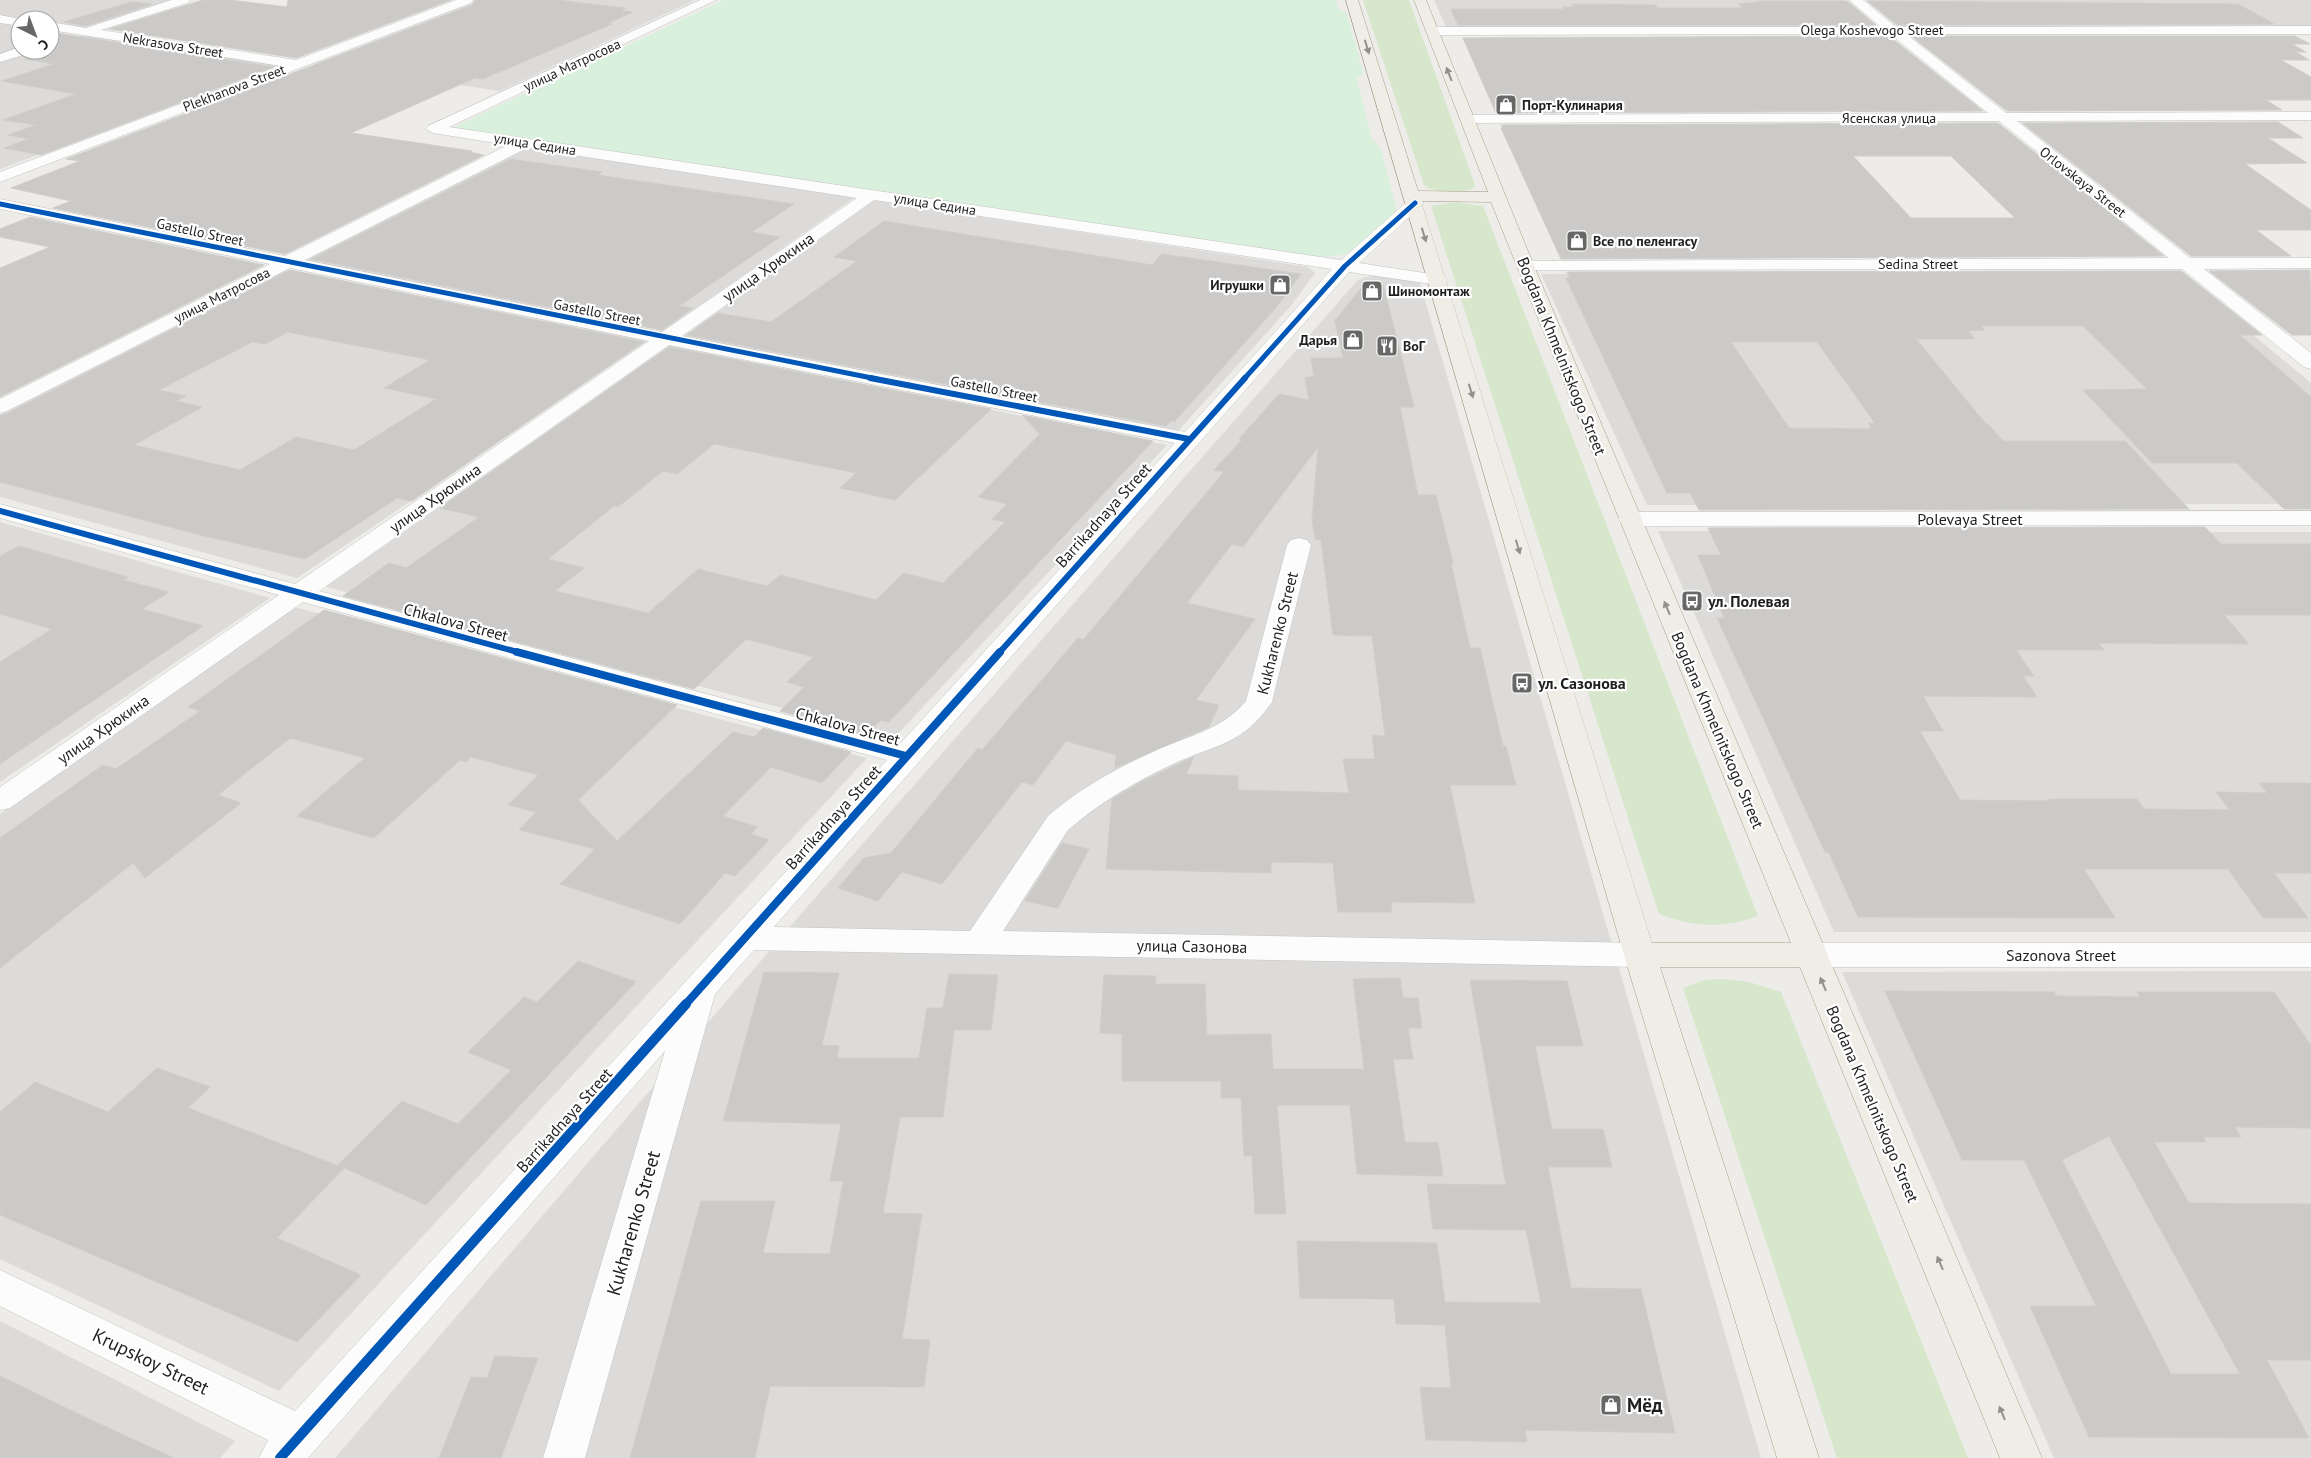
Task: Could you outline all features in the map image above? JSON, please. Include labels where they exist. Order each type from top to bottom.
[{"type":"main road","points":[[1352,0],[1414,200],[1640,955],[1798,1458]]},
{"type":"main road","name":"Bogdana Khmelnitskogo Street","points":[[1420,0],[1525,266],[2021,1458]]},
{"type":"main road","points":[[1414,200],[1498,197]]},
{"type":"main road","points":[[1640,955],[1812,955]]},
{"type":"street","points":[[60,39],[184,0]]},
{"type":"street","name":"Plekhanova Street","points":[[0,177],[467,0]]},
{"type":"street","name":"улица Матросова","points":[[433,129],[710,0]]},
{"type":"street","name":"Orlovskaya Street","points":[[1855,0],[2311,363]]},
{"type":"street","name":"Nekrasova Street","points":[[60,27],[297,64]]},
{"type":"street","name":"Olega Koshevogo Street","points":[[1433,31],[2311,30]]},
{"type":"street","name":"Ясенская улица","points":[[1467,119],[2311,116]]},
{"type":"street","name":"улица Седина","points":[[433,129],[1438,280]]},
{"type":"street","name":"улица Матросова","points":[[0,407],[524,143]]},
{"type":"street","name":"улица Хрюкина","points":[[0,801],[871,195]]},
{"type":"street","name":"Barrikadnaya Street","points":[[291,1447],[1344,266],[1414,200]]},
{"type":"street","name":"Gastello Street","points":[[0,204],[664,338],[1189,440]]},
{"type":"street","name":"Sedina Street","points":[[1525,266],[2311,263]]},
{"type":"street","name":"Chkalova Street","points":[[0,511],[298,594],[906,756]]},
{"type":"street","name":"Polevaya Street","points":[[1630,519],[2311,518]]},
{"type":"street","name":"Kukharenko Street","points":[[980,941],[1058,823],[1073,809],[1094,794],[1172,754],[1220,738],[1239,725],[1253,712],[1259,702],[1299,545]]},
{"type":"street","name":"улица Сазонова","points":[[744,938],[1640,955]]},
{"type":"street","name":"Sazonova Street","points":[[1812,955],[2311,955]]},
{"type":"street","name":"Kukharenko Street","points":[[564,1458],[701,987]]},
{"type":"street","name":"Krupskoy Street","points":[[0,1287],[291,1447]]},
{"type":"shaded area","points":[[0,0],[177,0],[88,28],[60,24],[60,10],[10,10],[10,17],[0,16]]},
{"type":"shaded area","points":[[481,0],[695,0],[500,91],[314,64]]},
{"type":"shaded area","points":[[1434,0],[1844,0],[1876,28],[1446,27]]},
{"type":"shaded area","points":[[1866,0],[2311,0],[2311,28],[1899,27]]},
{"type":"shaded area","points":[[0,22],[10,24],[10,53],[0,56]]},
{"type":"shaded area","points":[[83,35],[279,65],[0,169],[0,62],[10,59],[60,60],[60,43]]},
{"type":"shaded area","points":[[522,147],[854,198],[663,331],[301,260]]},
{"type":"shaded area","points":[[872,200],[1308,267],[1315,273],[1290,307],[1177,432],[680,335]]},
{"type":"shaded area","points":[[284,269],[647,341],[297,578],[0,497],[0,415]]},
{"type":"shaded area","points":[[2178,273],[2311,383],[2311,504],[1647,505],[1541,274]]},
{"type":"shaded area","points":[[1379,275],[1420,283],[1761,1458],[335,1458],[807,907],[1356,282],[1362,278]]},
{"type":"shaded area","points":[[667,345],[1167,445],[894,738],[323,586]]},
{"type":"shaded area","points":[[0,522],[270,598],[0,782]]},
{"type":"shaded area","points":[[1658,531],[2311,532],[2311,932],[1834,932]]},
{"type":"shaded area","points":[[294,607],[867,758],[279,1391],[0,1259],[0,814]]},
{"type":"shaded area","points":[[2311,971],[2311,1458],[2054,1458],[1842,972]]},
{"type":"shaded area","points":[[0,1321],[235,1441],[220,1458],[0,1458]]},
{"type":"green space","points":[[724,0],[1336,0],[1339,10],[1346,12],[1363,72],[1357,79],[1371,138],[1380,147],[1396,206],[1395,211],[1355,250],[1346,254],[1320,257],[456,128],[458,125]]},
{"type":"green space","points":[[1363,0],[1409,0],[1475,185],[1472,189],[1447,192],[1434,190],[1424,185]]},
{"type":"green space","points":[[1456,202],[1483,206],[1758,916],[1732,923],[1708,925],[1684,922],[1659,914],[1431,206]]},
{"type":"green space","points":[[1723,979],[1749,982],[1781,992],[1968,1458],[1837,1458],[1683,988],[1705,980]]},
{"type":"building","points":[[203,0],[230,0],[287,7],[288,0],[451,0],[296,58],[109,29]]},
{"type":"building","points":[[475,0],[556,0],[626,8],[621,11],[633,12],[608,23],[612,24],[483,79],[475,78],[351,133],[472,151],[469,152],[484,155],[285,254],[53,208],[71,201],[11,188],[80,161],[66,159],[472,5]]},
{"type":"building","points":[[1758,1],[1847,1],[1876,25],[1458,25],[1451,9],[1564,9],[1562,7],[1574,7],[1572,4],[1655,5],[1658,8],[1742,8],[1739,4],[1760,2]]},
{"type":"building","points":[[1867,1],[2238,4],[2274,24],[1897,25]]},
{"type":"building","points":[[131,2],[152,4],[86,26],[64,22]]},
{"type":"building","points":[[60,34],[274,67],[41,155],[4,148],[29,139],[8,135],[36,125],[3,120],[76,94],[2,81],[54,64],[31,60],[60,60]]},
{"type":"building","points":[[1889,36],[1983,111],[1496,113],[1463,38]]},
{"type":"building","points":[[1911,36],[2295,36],[2310,44],[2292,44],[2306,52],[2296,52],[2309,60],[2281,60],[2311,77],[2311,100],[2266,100],[2282,110],[2007,111]]},
{"type":"building","points":[[2278,122],[2303,138],[2268,138],[2307,163],[2245,164],[2311,210],[2311,230],[2256,230],[2291,256],[2191,256],[2022,123]]},
{"type":"building","points":[[1998,123],[2164,256],[1561,259],[1501,125]],"holes":[[[1853,156],[1951,156],[2015,218],[1911,218]]]},
{"type":"building","points":[[510,159],[602,172],[598,175],[794,204],[752,232],[780,237],[679,306],[693,308],[662,330],[311,259]]},
{"type":"building","points":[[30,217],[264,265],[0,397],[0,268],[50,247],[0,237],[0,229]]},
{"type":"building","points":[[884,221],[1152,265],[1162,254],[1301,274],[1278,305],[1240,348],[1175,421],[1171,421],[1166,426],[687,335],[718,313],[771,322],[857,261],[834,257]]},
{"type":"building","points":[[290,270],[644,342],[412,501],[397,498],[305,559],[200,535],[0,482],[0,415],[8,413]],"holes":[[[288,332],[430,360],[384,388],[436,399],[354,450],[296,437],[240,470],[134,445],[202,407],[176,401],[186,396],[159,390],[252,342],[265,344]]]},
{"type":"building","points":[[2310,270],[2311,335],[2292,335],[2209,271]]},
{"type":"building","points":[[2181,271],[2262,335],[2240,335],[2311,397],[2311,509],[2284,509],[2237,463],[2152,463],[2083,390],[2147,389],[2083,326],[1981,326],[1985,330],[1968,331],[1975,339],[1916,339],[1986,424],[2003,441],[2125,441],[2189,509],[1699,510],[1690,493],[1667,493],[1566,278],[1570,278],[1567,272]],"holes":[[[1731,342],[1817,342],[1875,423],[1868,423],[1872,429],[1789,428]]]},
{"type":"building","points":[[1364,284],[1383,284],[1414,407],[1400,407],[1418,495],[1436,495],[1453,563],[1451,563],[1470,648],[1480,648],[1503,746],[1506,746],[1516,785],[1450,785],[1475,903],[1391,902],[1392,912],[1338,912],[1333,863],[1271,862],[1271,873],[1106,869],[1112,799],[1145,780],[1194,757],[1186,774],[1238,776],[1238,790],[1349,793],[1343,759],[1375,759],[1372,735],[1385,736],[1372,636],[1333,635],[1321,540],[1315,539],[1312,519],[1318,447],[1243,547],[1232,544],[1187,603],[1255,619],[1196,700],[1219,705],[1209,727],[1115,768],[1116,755],[1066,741],[1033,785],[1022,782],[942,884],[902,872],[878,901],[838,888],[864,858],[891,853],[978,748],[982,750],[1078,638],[1083,640],[1224,472],[1214,470],[1242,440],[1239,439],[1279,394],[1309,400],[1305,378],[1314,376],[1311,358],[1343,358],[1335,321]]},
{"type":"building","points":[[669,347],[991,409],[895,500],[840,488],[856,473],[714,444],[677,474],[663,471],[618,507],[614,506],[548,559],[584,568],[555,591],[648,613],[698,569],[767,586],[780,575],[876,600],[903,573],[943,583],[1005,522],[992,519],[1007,504],[978,497],[1040,434],[1022,415],[1153,441],[889,722],[881,720],[867,735],[780,711],[804,687],[787,682],[813,657],[746,639],[694,689],[343,596],[389,563],[406,568],[479,517],[440,508]]},
{"type":"building","points":[[2205,527],[2221,544],[2311,544],[2311,615],[2224,615],[2249,644],[2098,643],[2104,650],[2016,650],[2034,676],[2023,676],[2037,697],[1923,696],[1943,731],[1920,731],[1960,800],[2050,801],[2049,799],[2137,799],[2144,809],[2230,810],[2216,792],[2267,793],[2259,783],[2311,783],[2311,873],[2274,873],[2308,918],[2263,918],[2228,869],[2084,869],[2115,918],[1858,917],[1829,853],[1825,852],[1717,618],[1724,618],[1698,555],[1721,555],[1708,528]]},
{"type":"building","points":[[19,546],[128,577],[123,580],[169,592],[142,609],[203,626],[0,764],[0,662],[52,629],[0,614],[0,556]]},
{"type":"building","points":[[324,610],[677,705],[578,800],[617,841],[733,732],[754,737],[763,728],[851,752],[822,783],[771,767],[723,816],[757,827],[751,834],[769,840],[735,876],[725,873],[680,924],[560,884],[595,849],[519,830],[536,812],[508,805],[538,775],[471,757],[466,762],[460,760],[374,838],[297,816],[365,758],[290,738],[218,795],[241,803],[145,878],[133,863],[0,968],[0,838],[103,765],[116,769],[200,711],[188,707]]},
{"type":"building","points":[[1062,843],[1089,849],[1058,908],[1025,901]]},
{"type":"building","points":[[578,961],[636,982],[426,1205],[338,1165],[402,1101],[458,1124],[511,1070],[468,1052],[524,997],[537,1002]]},
{"type":"building","points":[[764,972],[839,973],[822,1045],[839,1046],[837,1058],[919,1058],[927,1008],[943,1008],[949,974],[998,975],[991,1030],[954,1030],[943,1117],[900,1117],[883,1213],[922,1214],[902,1339],[930,1340],[924,1387],[770,1386],[755,1458],[630,1458],[701,1201],[775,1201],[763,1253],[830,1254],[843,1181],[830,1181],[841,1124],[723,1121]]},
{"type":"building","points":[[1104,975],[1156,976],[1155,984],[1205,984],[1207,1035],[1271,1034],[1273,1069],[1364,1069],[1353,979],[1400,978],[1403,998],[1418,998],[1422,1028],[1408,1028],[1413,1059],[1393,1059],[1405,1142],[1438,1143],[1443,1176],[1357,1174],[1350,1105],[1277,1105],[1286,1214],[1255,1214],[1252,1156],[1244,1156],[1241,1098],[1221,1098],[1221,1081],[1122,1081],[1122,1034],[1100,1033]]},
{"type":"building","points":[[1470,980],[1567,981],[1583,1046],[1535,1046],[1552,1129],[1603,1129],[1612,1167],[1548,1167],[1571,1288],[1641,1289],[1675,1433],[1525,1430],[1527,1442],[1426,1440],[1420,1387],[1451,1388],[1445,1325],[1396,1324],[1394,1299],[1300,1298],[1297,1241],[1437,1243],[1445,1302],[1541,1303],[1526,1230],[1433,1229],[1427,1184],[1506,1185]]},
{"type":"building","points":[[1885,991],[2054,992],[2056,996],[2140,997],[2137,992],[2274,992],[2311,1045],[2311,1128],[2235,1127],[2241,1137],[2203,1137],[2206,1142],[2154,1142],[2189,1203],[2311,1204],[2311,1360],[2267,1360],[2309,1438],[2089,1437],[2030,1306],[2096,1306],[2024,1160],[1962,1160]],"holes":[[[2109,1136],[2240,1374],[2171,1374],[2062,1160]]]},
{"type":"building","points":[[157,1068],[210,1087],[188,1108],[344,1168],[277,1238],[361,1275],[297,1342],[0,1215],[0,1112],[35,1082],[108,1112]]},
{"type":"building","points":[[495,1356],[538,1358],[501,1458],[439,1458],[471,1377],[487,1378]]},
{"type":"building","points":[[0,1376],[89,1419],[174,1458],[0,1458]]},
{"type":"cycle path","points":[[280,1458],[1345,266],[1415,203]]},
{"type":"cycle path","points":[[0,204],[664,338],[1189,439]]},
{"type":"cycle path","points":[[0,511],[906,756]]},
{"type":"place","name":"Порт-Кулинария","points":[[1506,105]]},
{"type":"place","name":"Все по пеленгасу","points":[[1577,241]]},
{"type":"place","name":"Игрушки","points":[[1280,285]]},
{"type":"place","name":"Шиномонтаж","points":[[1372,291]]},
{"type":"place","name":"Дарья","points":[[1353,340]]},
{"type":"place","name":"ВоГ","points":[[1387,346]]},
{"type":"place","name":"ул. Полевая","points":[[1692,601]]},
{"type":"place","name":"ул. Сазонова","points":[[1522,683]]},
{"type":"place","name":"Мёд","points":[[1611,1405]]}]
